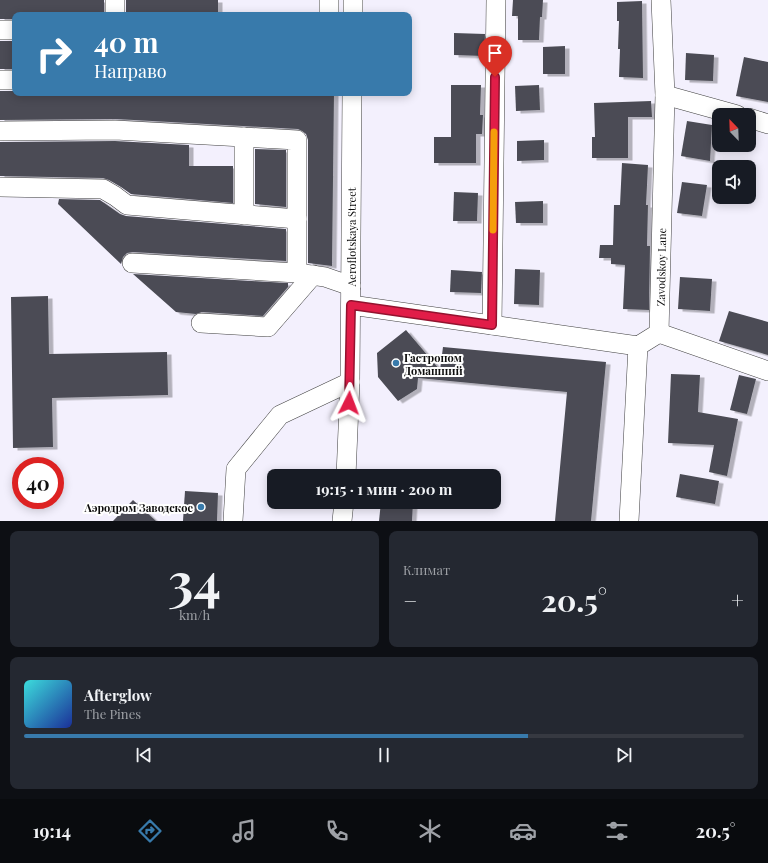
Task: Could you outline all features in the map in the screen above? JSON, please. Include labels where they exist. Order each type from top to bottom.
[{"type":"street","points":[[115,0],[115,12]]},
{"type":"street","points":[[329,0],[329,12]]},
{"type":"street","points":[[353,0],[353,12]]},
{"type":"street","points":[[492,325],[496,0]]},
{"type":"street","name":"Zavodskoy Lane","points":[[659,333],[665,95],[661,0]]},
{"type":"street","points":[[0,30],[12,30]]},
{"type":"street","points":[[0,80],[12,80]]},
{"type":"street","points":[[665,95],[712,108]]},
{"type":"street","name":"Aeroflotskaya Street","points":[[346,469],[350,382],[352,96]]},
{"type":"street","points":[[756,120],[768,124]]},
{"type":"street","points":[[0,131],[115,130],[297,140],[297,219],[305,274],[268,327],[201,324]]},
{"type":"street","points":[[244,137],[244,215]]},
{"type":"street","points":[[0,186],[103,189],[127,205],[297,219]]},
{"type":"street","points":[[132,262],[305,274],[325,277],[351,286]]},
{"type":"street","points":[[351,305],[638,346],[659,333],[768,371]]},
{"type":"street","points":[[628,521],[638,346]]},
{"type":"street","points":[[233,521],[236,469],[280,415],[350,382]]},
{"type":"street","points":[[342,521],[343,509]]},
{"type":"building","points":[[0,0],[104,0],[104,12],[12,12],[12,19],[0,19]]},
{"type":"building","points":[[126,0],[218,0],[218,12],[126,12]]},
{"type":"building","points":[[513,0],[543,0],[542,17],[540,17],[539,40],[518,40],[518,16],[512,16]]},
{"type":"building","points":[[642,1],[643,78],[619,77],[620,49],[618,49],[619,21],[617,21],[617,2]]},
{"type":"building","points":[[454,33],[485,34],[484,56],[454,55]]},
{"type":"building","points":[[0,41],[12,41],[12,69],[0,69]]},
{"type":"building","points":[[565,46],[565,74],[543,74],[543,47]]},
{"type":"building","points":[[686,53],[714,55],[713,81],[685,80]]},
{"type":"building","points":[[744,57],[768,62],[768,102],[736,96]]},
{"type":"building","points":[[451,85],[481,85],[480,115],[483,115],[482,134],[476,134],[476,163],[434,163],[434,137],[451,137]]},
{"type":"building","points":[[539,85],[540,110],[516,111],[515,86]]},
{"type":"building","points":[[0,91],[12,91],[12,96],[334,96],[332,266],[308,263],[308,140],[306,134],[298,129],[116,119],[0,120]]},
{"type":"building","points":[[651,101],[652,117],[628,117],[628,158],[592,158],[592,137],[595,137],[594,103]]},
{"type":"building","points":[[687,121],[712,125],[710,161],[681,156]]},
{"type":"building","points":[[544,140],[544,160],[517,161],[517,141]]},
{"type":"building","points":[[115,141],[189,145],[189,166],[233,166],[233,203],[131,194],[109,180],[103,178],[0,176],[0,142]]},
{"type":"building","points":[[255,149],[286,150],[286,207],[255,204]]},
{"type":"building","points":[[622,163],[648,165],[646,205],[648,205],[647,246],[650,246],[649,310],[623,309],[625,265],[611,264],[611,258],[599,258],[600,245],[613,245],[614,205],[620,205]]},
{"type":"building","points":[[682,182],[707,185],[702,216],[677,213]]},
{"type":"building","points":[[454,192],[478,193],[477,221],[453,221]]},
{"type":"building","points":[[59,199],[100,200],[120,214],[126,216],[286,229],[286,261],[133,252],[127,253],[123,257],[121,264],[58,204]]},
{"type":"building","points":[[543,201],[543,223],[516,223],[515,202]]},
{"type":"building","points":[[515,269],[540,270],[539,305],[514,304]]},
{"type":"building","points":[[451,270],[482,272],[481,293],[450,292]]},
{"type":"building","points":[[133,274],[288,283],[288,287],[263,316],[202,312],[196,314],[176,312]]},
{"type":"building","points":[[680,277],[712,279],[710,311],[678,309]]},
{"type":"building","points":[[48,296],[49,354],[167,352],[168,395],[52,398],[53,447],[13,448],[11,297]]},
{"type":"building","points":[[729,311],[768,322],[768,355],[719,341]]},
{"type":"building","points":[[406,330],[440,370],[443,347],[606,362],[591,521],[555,521],[567,392],[418,378],[417,389],[398,401],[378,377],[377,353]]},
{"type":"building","points":[[671,374],[700,375],[698,412],[738,419],[727,476],[709,472],[714,445],[668,443]]},
{"type":"building","points":[[739,375],[756,379],[747,414],[730,410]]},
{"type":"building","points":[[680,474],[719,481],[715,504],[676,497]]},
{"type":"building","name":"Аэродром Заводское","points":[[185,491],[218,493],[217,521],[183,521]]},
{"type":"building","points":[[133,500],[156,521],[113,521]]},
{"type":"building","points":[[380,509],[413,509],[412,521],[379,521]]},
{"type":"slow traffic","points":[[493,230],[494,132]]},
{"type":"place","name":"Гастроном Домашний","points":[[396,363]]},
{"type":"place","name":"Аэродром Заводское","points":[[201,507]]},
{"type":"route","points":[[349,403],[351,305],[492,325],[495,77]]}]
